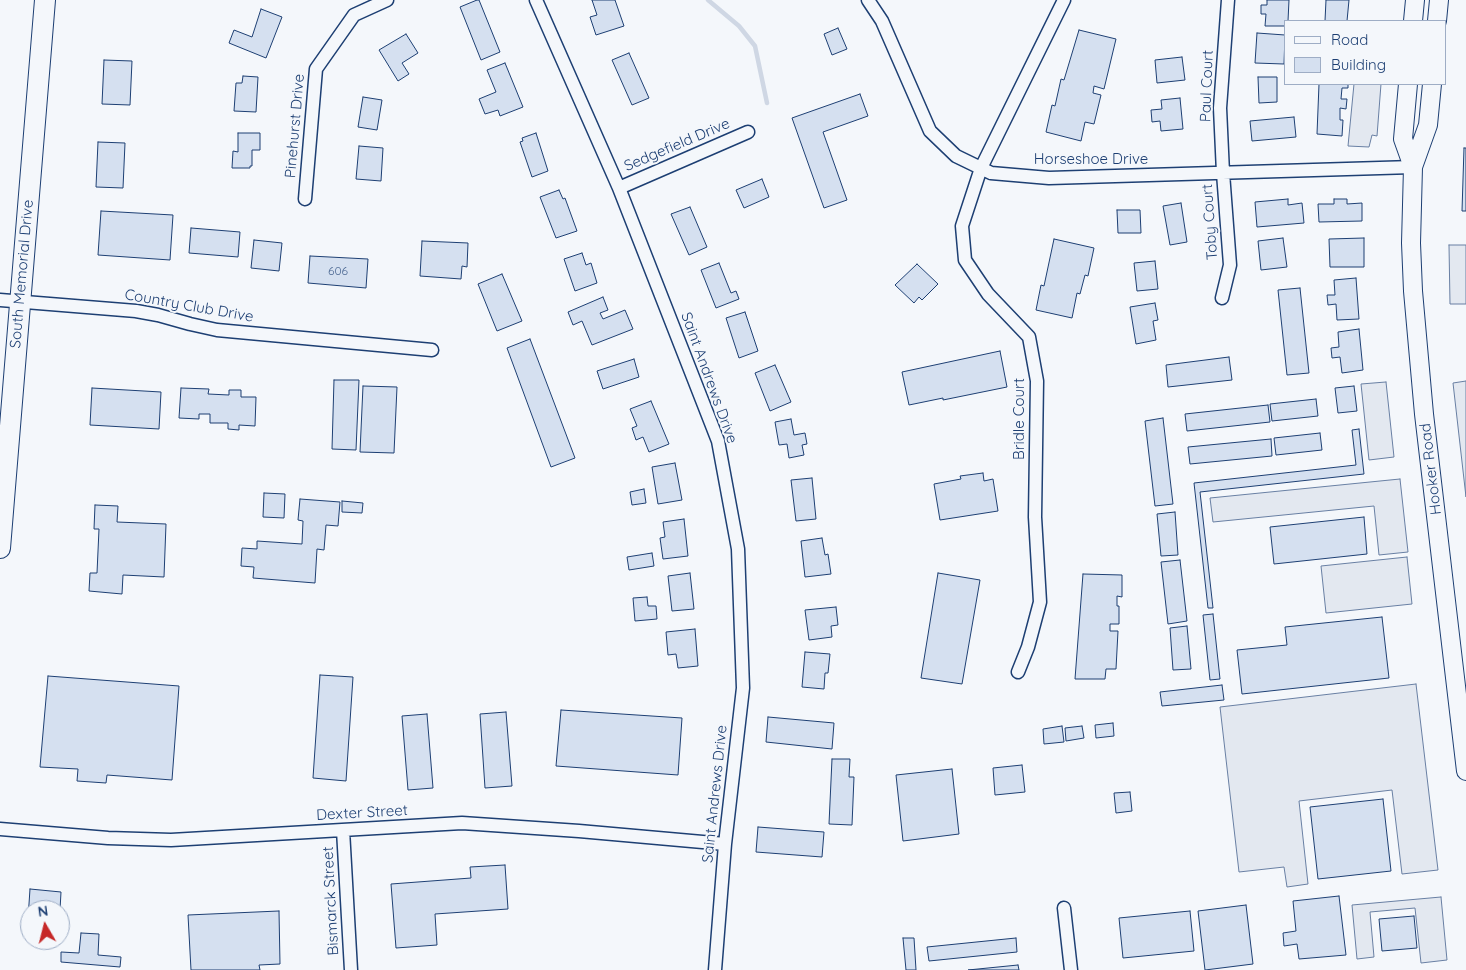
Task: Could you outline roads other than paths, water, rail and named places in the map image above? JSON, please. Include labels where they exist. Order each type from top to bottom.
[{"type":"main road","name":"South Memorial Drive","points":[[0,548],[10,300],[45,0]]},
{"type":"main road","points":[[1413,20],[1414,0]]},
{"type":"main road","points":[[1437,20],[1439,0]]},
{"type":"main road","name":"Hooker Road","points":[[1408,85],[1403,139],[1413,167]]},
{"type":"main road","name":"Hooker Road","points":[[1432,85],[1428,125],[1413,167],[1412,253],[1417,347],[1466,771]]},
{"type":"street","name":"Pinehurst Drive","points":[[305,199],[316,69],[354,15],[387,0]]},
{"type":"street","name":"Saint Andrews Drive","points":[[536,0],[619,188],[718,441],[738,549],[743,688],[725,844],[715,970]]},
{"type":"street","name":"Horseshoe Drive","points":[[868,0],[882,21],[930,131],[956,156],[991,173],[1049,178],[1413,167]]},
{"type":"street","name":"Bridle Court","points":[[1018,672],[1028,647],[1040,602],[1035,517],[1037,381],[1029,337],[988,294],[965,260],[962,226],[981,168],[1064,0]]},
{"type":"street","name":"Paul Court","points":[[1223,173],[1220,108],[1228,0]]},
{"type":"street","name":"Sedgefield Drive","points":[[619,188],[748,132]]},
{"type":"street","name":"Toby Court","points":[[1222,298],[1230,265],[1223,173]]},
{"type":"street","name":"Country Club Drive","points":[[10,300],[136,311],[217,330],[432,350]]},
{"type":"street","name":"Dexter Street","points":[[0,829],[108,838],[171,840],[462,823],[725,844]]},
{"type":"street","name":"Bismarck Street","points":[[343,830],[351,970]]},
{"type":"street","points":[[1064,908],[1071,970]]},
{"type":"waterway","points":[[708,0],[739,26],[755,46],[767,103]]}]
